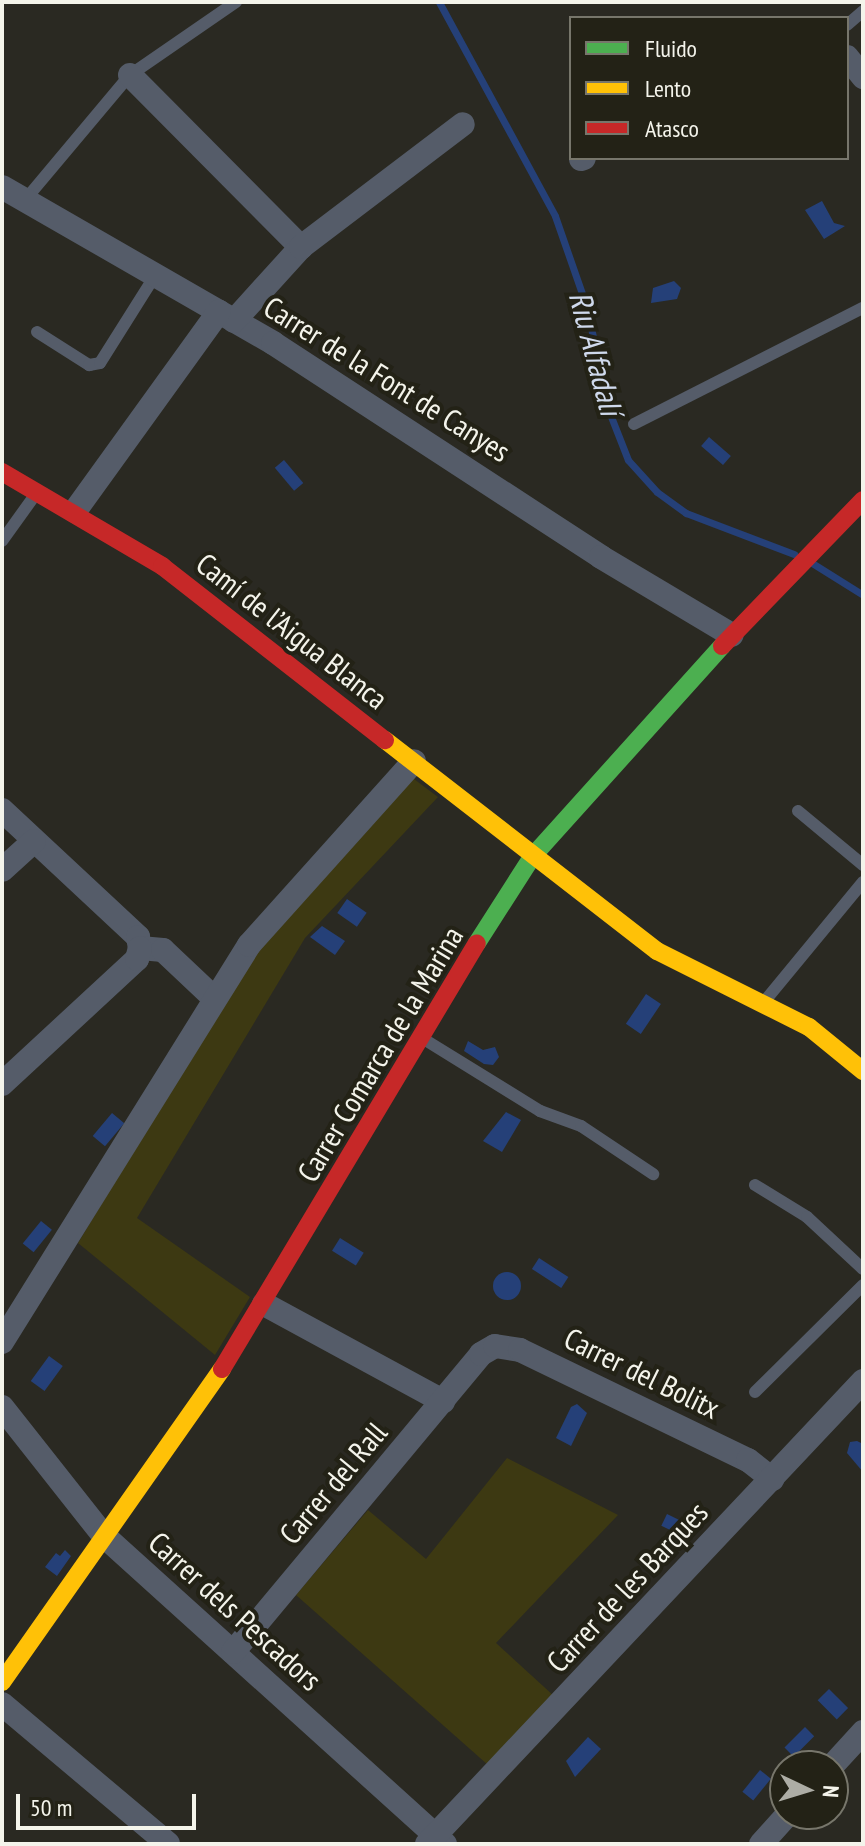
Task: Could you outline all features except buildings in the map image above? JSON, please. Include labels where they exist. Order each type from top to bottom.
[{"type":"street","points":[[849,60],[863,77]]},
{"type":"street","points":[[130,75],[301,247]]},
{"type":"street","points":[[75,511],[226,316],[301,247],[463,124]]},
{"type":"street","name":"Carrer de la Font de Canyes","points":[[2,187],[226,316],[601,557],[732,635]]},
{"type":"street","name":"Camí de l’Aigua Blanca","points":[[2,472],[75,511],[162,566],[414,761],[532,857],[657,951],[828,1039],[863,1071]]},
{"type":"street","name":"Carrer Comarca de la Marina","points":[[2,1682],[103,1535],[187,1422],[264,1304],[419,1036],[532,857],[751,613],[863,500]]},
{"type":"street","points":[[2,1342],[254,938],[414,761]]},
{"type":"street","points":[[2,810],[138,937],[140,948],[137,959],[2,1084]]},
{"type":"street","points":[[2,870],[34,841]]},
{"type":"street","points":[[140,948],[163,950],[215,999]]},
{"type":"street","points":[[264,1304],[443,1401]]},
{"type":"street","name":"Carrer del Bolitx","points":[[481,1354],[504,1344],[520,1350],[748,1460],[772,1479]]},
{"type":"street","name":"Carrer del Rall","points":[[233,1652],[481,1354]]},
{"type":"street","name":"Carrer de les Barques","points":[[436,1841],[863,1381]]},
{"type":"street","name":"Carrer dels Pescadors","points":[[2,1407],[103,1535],[436,1841]]},
{"type":"street","points":[[2,1704],[168,1844]]},
{"type":"street","points":[[847,1750],[863,1732]]},
{"type":"lane","points":[[25,200],[130,75],[236,2]]},
{"type":"lane","points":[[37,332],[89,365],[100,363],[156,274]]},
{"type":"lane","points":[[634,424],[863,308]]},
{"type":"lane","points":[[2,541],[38,492]]},
{"type":"lane","points":[[798,811],[863,865]]},
{"type":"lane","points":[[762,1005],[863,882]]},
{"type":"lane","points":[[419,1036],[540,1111],[581,1126],[653,1174]]},
{"type":"lane","points":[[755,1185],[807,1217],[863,1269]]},
{"type":"lane","points":[[755,1392],[863,1285]]},
{"type":"shaded area","points":[[410,776],[438,797],[305,938],[137,1218],[250,1297],[215,1355],[78,1243],[253,953]]},
{"type":"shaded area","points":[[507,1458],[618,1515],[496,1643],[554,1696],[488,1765],[296,1595],[368,1510],[426,1559]]},
{"type":"water","points":[[822,201],[834,223],[845,226],[824,239],[805,210]]},
{"type":"water","points":[[674,281],[681,288],[677,299],[651,303],[653,288]]},
{"type":"water","points":[[709,437],[731,456],[723,465],[701,446]]},
{"type":"water","points":[[284,460],[303,483],[294,491],[275,468]]},
{"type":"water","points":[[347,899],[367,913],[357,927],[337,913]]},
{"type":"water","points":[[322,926],[345,941],[335,955],[310,937]]},
{"type":"water","points":[[646,994],[661,1004],[641,1034],[626,1024]]},
{"type":"water","points":[[468,1041],[483,1050],[495,1047],[499,1057],[493,1065],[484,1064],[464,1051]]},
{"type":"water","points":[[506,1112],[521,1120],[502,1152],[483,1141]]},
{"type":"water","points":[[112,1113],[124,1123],[105,1146],[93,1136]]},
{"type":"water","points":[[41,1221],[52,1230],[34,1252],[23,1244]]},
{"type":"water","points":[[340,1238],[364,1253],[356,1266],[332,1251]]},
{"type":"water","points":[[539,1258],[568,1277],[561,1288],[532,1269]]},
{"type":"water","points":[[507,1272],[517,1276],[521,1286],[517,1296],[507,1300],[497,1296],[493,1286],[497,1276]]},
{"type":"water","points":[[49,1356],[63,1366],[45,1391],[31,1381]]},
{"type":"water","points":[[577,1404],[587,1413],[571,1446],[556,1438],[571,1407]]},
{"type":"water","points":[[850,1442],[863,1444],[863,1472],[847,1453]]},
{"type":"water","points":[[667,1514],[694,1527],[688,1539],[661,1526]]},
{"type":"water","points":[[65,1550],[71,1556],[57,1576],[45,1567],[56,1553],[60,1556]]},
{"type":"water","points":[[829,1689],[848,1708],[837,1719],[818,1700]]},
{"type":"water","points":[[805,1727],[814,1736],[800,1750],[784,1748]]},
{"type":"water","points":[[588,1737],[601,1749],[575,1777],[566,1761]]},
{"type":"water","points":[[760,1770],[769,1777],[769,1781],[753,1801],[742,1792]]},
{"type":"waterway","name":"Riu Alfadalí","points":[[439,2],[555,216],[586,305],[610,414],[628,460],[657,492],[686,513],[794,554]]},
{"type":"waterway","name":"Riu Alfadalí","points":[[812,563],[863,595]]},
{"type":"traffic: fast","points":[[477,943],[532,857],[722,646]]},
{"type":"traffic: slow","points":[[385,740],[657,951],[809,1027],[863,1071]]},
{"type":"traffic: slow","points":[[2,1682],[222,1369]]},
{"type":"traffic: jam","points":[[2,472],[162,566],[385,740]]},
{"type":"traffic: jam","points":[[722,646],[863,500]]},
{"type":"traffic: jam","points":[[222,1369],[477,943]]}]
